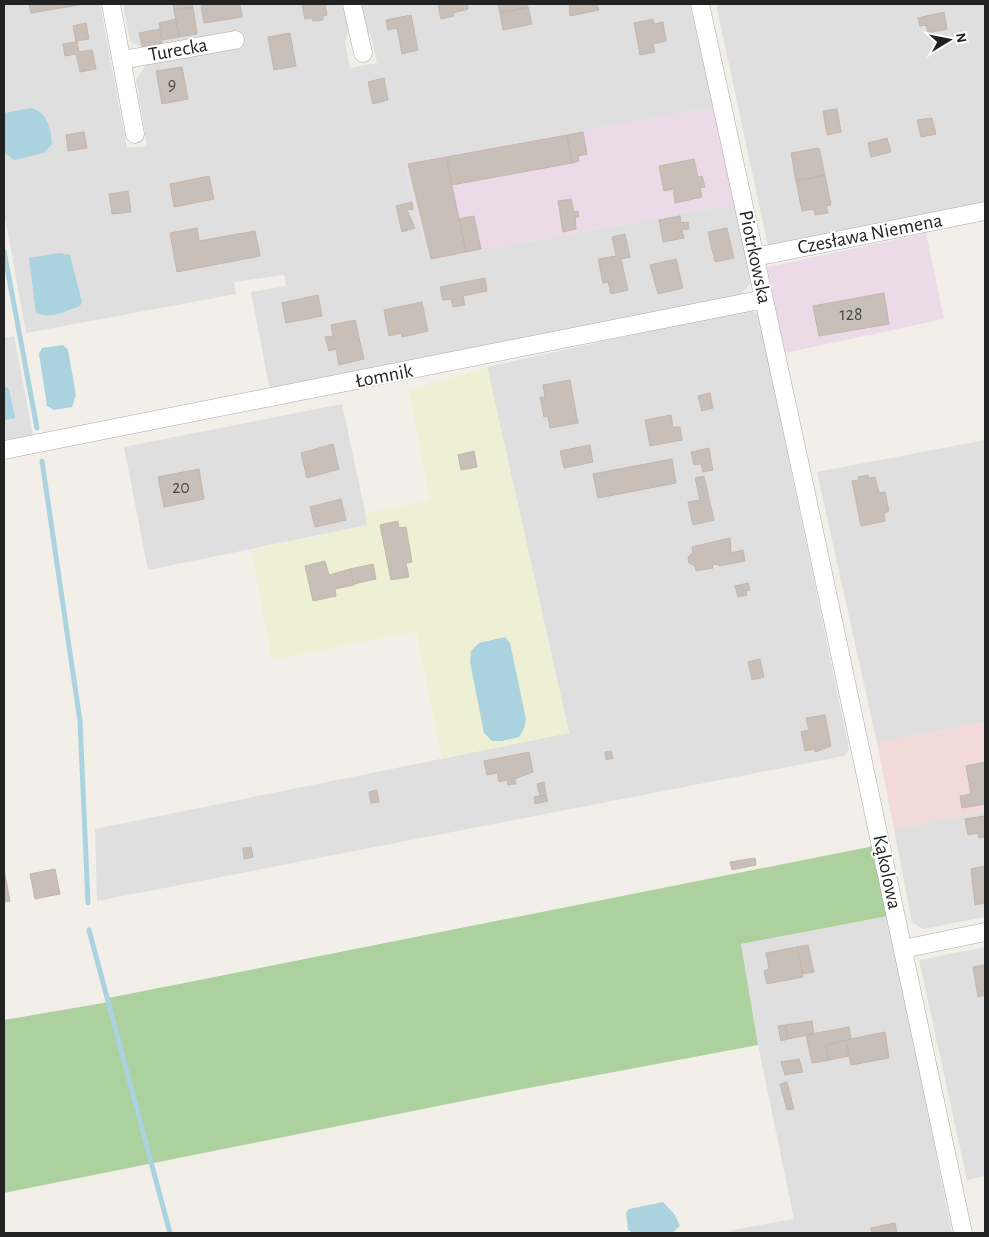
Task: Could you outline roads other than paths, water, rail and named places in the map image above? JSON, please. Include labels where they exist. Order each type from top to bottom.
[{"type":"street","name":"Turecka","points":[[111,4],[135,134]]},
{"type":"street","points":[[352,4],[363,53]]},
{"type":"street","name":"Piotrkowska","points":[[700,4],[810,510]]},
{"type":"street","name":"Turecka","points":[[122,60],[235,40]]},
{"type":"street","name":"Czesława Niemena","points":[[755,257],[985,211]]},
{"type":"street","name":"Łomnik","points":[[4,450],[764,299]]},
{"type":"street","name":"Kąkolowa","points":[[810,510],[963,1233]]},
{"type":"street","points":[[903,949],[985,932]]},
{"type":"water","points":[[31,108],[41,113],[48,122],[52,144],[44,153],[14,160],[4,153],[4,113]]},
{"type":"water","points":[[59,253],[70,255],[82,302],[80,306],[58,314],[42,315],[36,313],[29,258]]},
{"type":"water","points":[[63,345],[68,350],[76,395],[72,407],[54,410],[47,406],[39,354],[42,348]]},
{"type":"water","points":[[4,386],[9,389],[15,418],[4,420]]},
{"type":"water","points":[[505,637],[510,643],[526,719],[524,729],[519,737],[492,741],[484,733],[470,662],[471,651],[479,643]]},
{"type":"water","points":[[663,1202],[675,1215],[680,1226],[672,1233],[633,1233],[628,1230],[626,1212],[629,1209]]},
{"type":"waterway","points":[[4,251],[37,428]]},
{"type":"waterway","points":[[42,461],[80,721],[88,903]]},
{"type":"waterway","points":[[89,930],[170,1233]]}]
